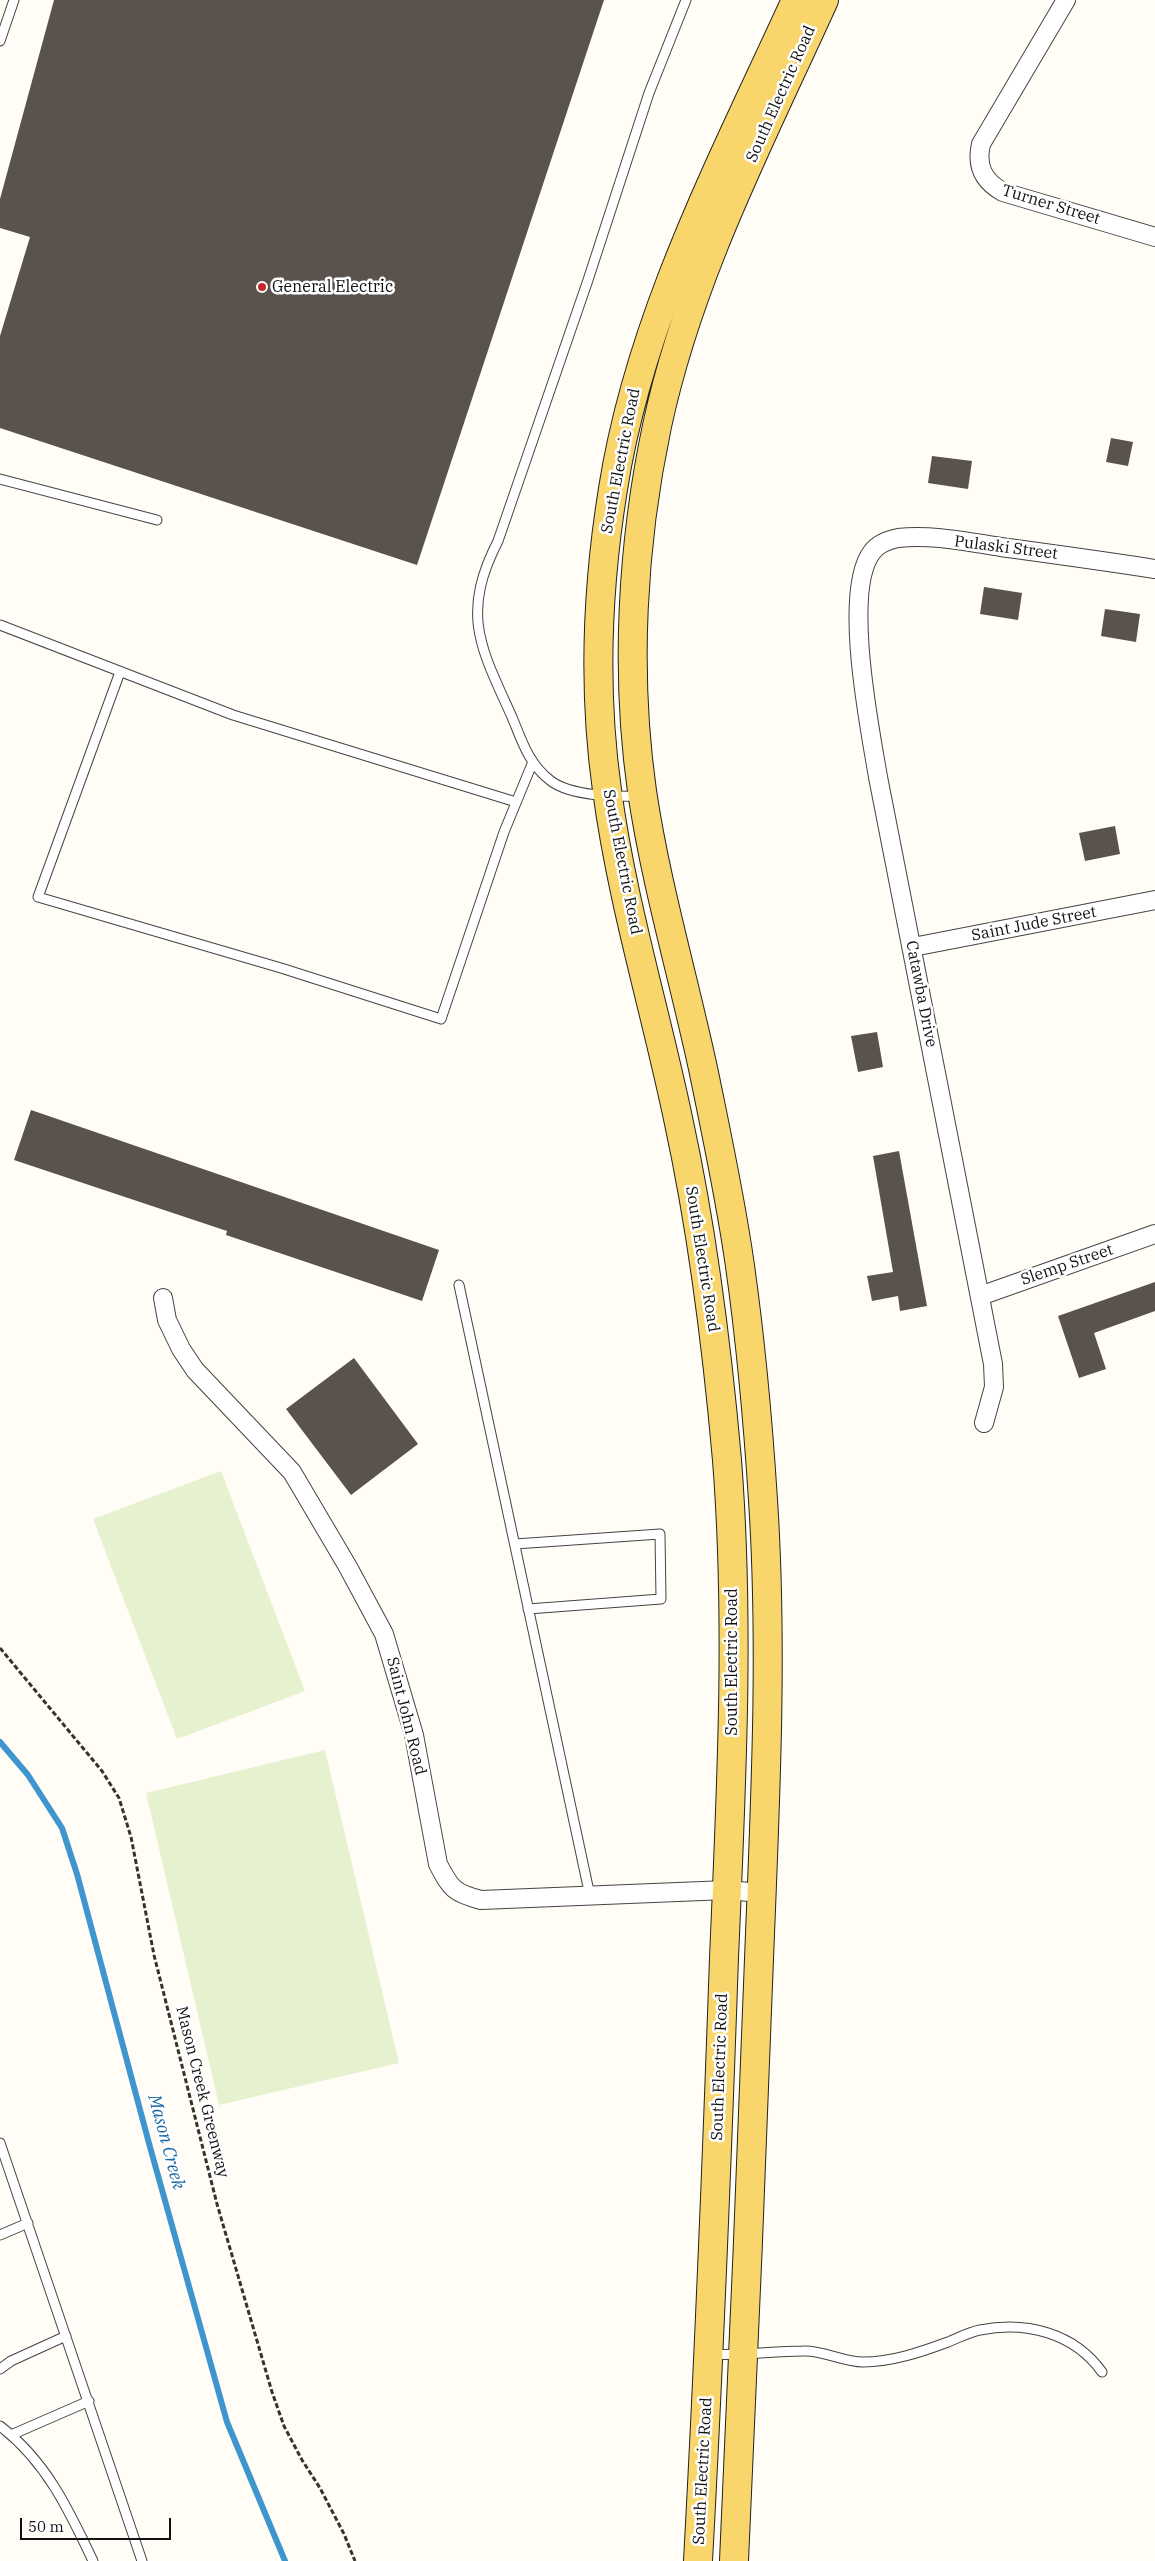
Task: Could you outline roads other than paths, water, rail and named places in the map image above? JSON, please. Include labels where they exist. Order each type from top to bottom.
[{"type":"main road","name":"South Electric Road","points":[[698,2561],[710,2354],[733,1697],[732,1566],[727,1462],[705,1264],[680,1126],[619,862],[608,796],[600,683],[600,614],[613,487],[627,417],[641,364],[672,274],[796,0]]},
{"type":"main road","name":"South Electric Road","points":[[734,2561],[744,2356],[767,1728],[767,1600],[764,1509],[754,1377],[729,1203],[702,1067],[652,846],[637,754],[634,687],[635,601],[641,529],[657,425],[675,356],[701,278],[726,216],[824,0]]},
{"type":"street","name":"Turner Street","points":[[1066,0],[981,144],[978,157],[980,169],[992,186],[1003,192],[1155,237]]},
{"type":"street","name":"Pulaski Street","points":[[866,563],[873,552],[888,541],[919,538],[967,542],[1155,569]]},
{"type":"street","name":"Catawba Drive","points":[[866,563],[861,595],[859,640],[862,685],[878,777],[913,947],[993,1364],[994,1387],[984,1423]]},
{"type":"street","name":"Saint Jude Street","points":[[913,947],[1155,900]]},
{"type":"street","name":"Slemp Street","points":[[980,1296],[1155,1234]]},
{"type":"street","name":"Saint John Road","points":[[163,1298],[167,1320],[181,1350],[195,1370],[292,1472],[348,1567],[384,1634],[414,1735],[438,1864],[448,1883],[460,1895],[481,1900],[727,1890],[761,1893]]},
{"type":"lane","points":[[0,41],[14,0]]},
{"type":"lane","points":[[643,796],[608,796],[552,782],[532,764],[482,651],[477,610],[479,589],[588,280],[649,93],[686,0]]},
{"type":"lane","points":[[0,479],[157,520]]},
{"type":"lane","points":[[0,625],[233,714],[516,802]]},
{"type":"lane","points":[[120,672],[38,897],[281,968],[441,1019],[504,832],[532,764]]},
{"type":"lane","points":[[459,1285],[590,1896]]},
{"type":"lane","points":[[515,1544],[660,1534],[661,1599],[528,1609]]},
{"type":"lane","points":[[0,2143],[142,2561]]},
{"type":"lane","points":[[0,2235],[28,2223]]},
{"type":"lane","points":[[710,2354],[744,2356],[805,2350],[862,2362],[897,2358],[979,2330],[1005,2327],[1031,2329],[1058,2335],[1076,2345],[1092,2359],[1102,2372]]},
{"type":"lane","points":[[0,2369],[11,2361],[66,2336]]},
{"type":"lane","points":[[11,2435],[89,2401]]},
{"type":"lane","points":[[0,2426],[34,2458],[54,2485],[93,2561]]},
{"type":"waterway","name":"Mason Creek","points":[[0,1742],[28,1775],[62,1828],[77,1874],[150,2147],[227,2422],[285,2561]]},
{"type":"place","name":"General Electric","points":[[262,287]]}]
